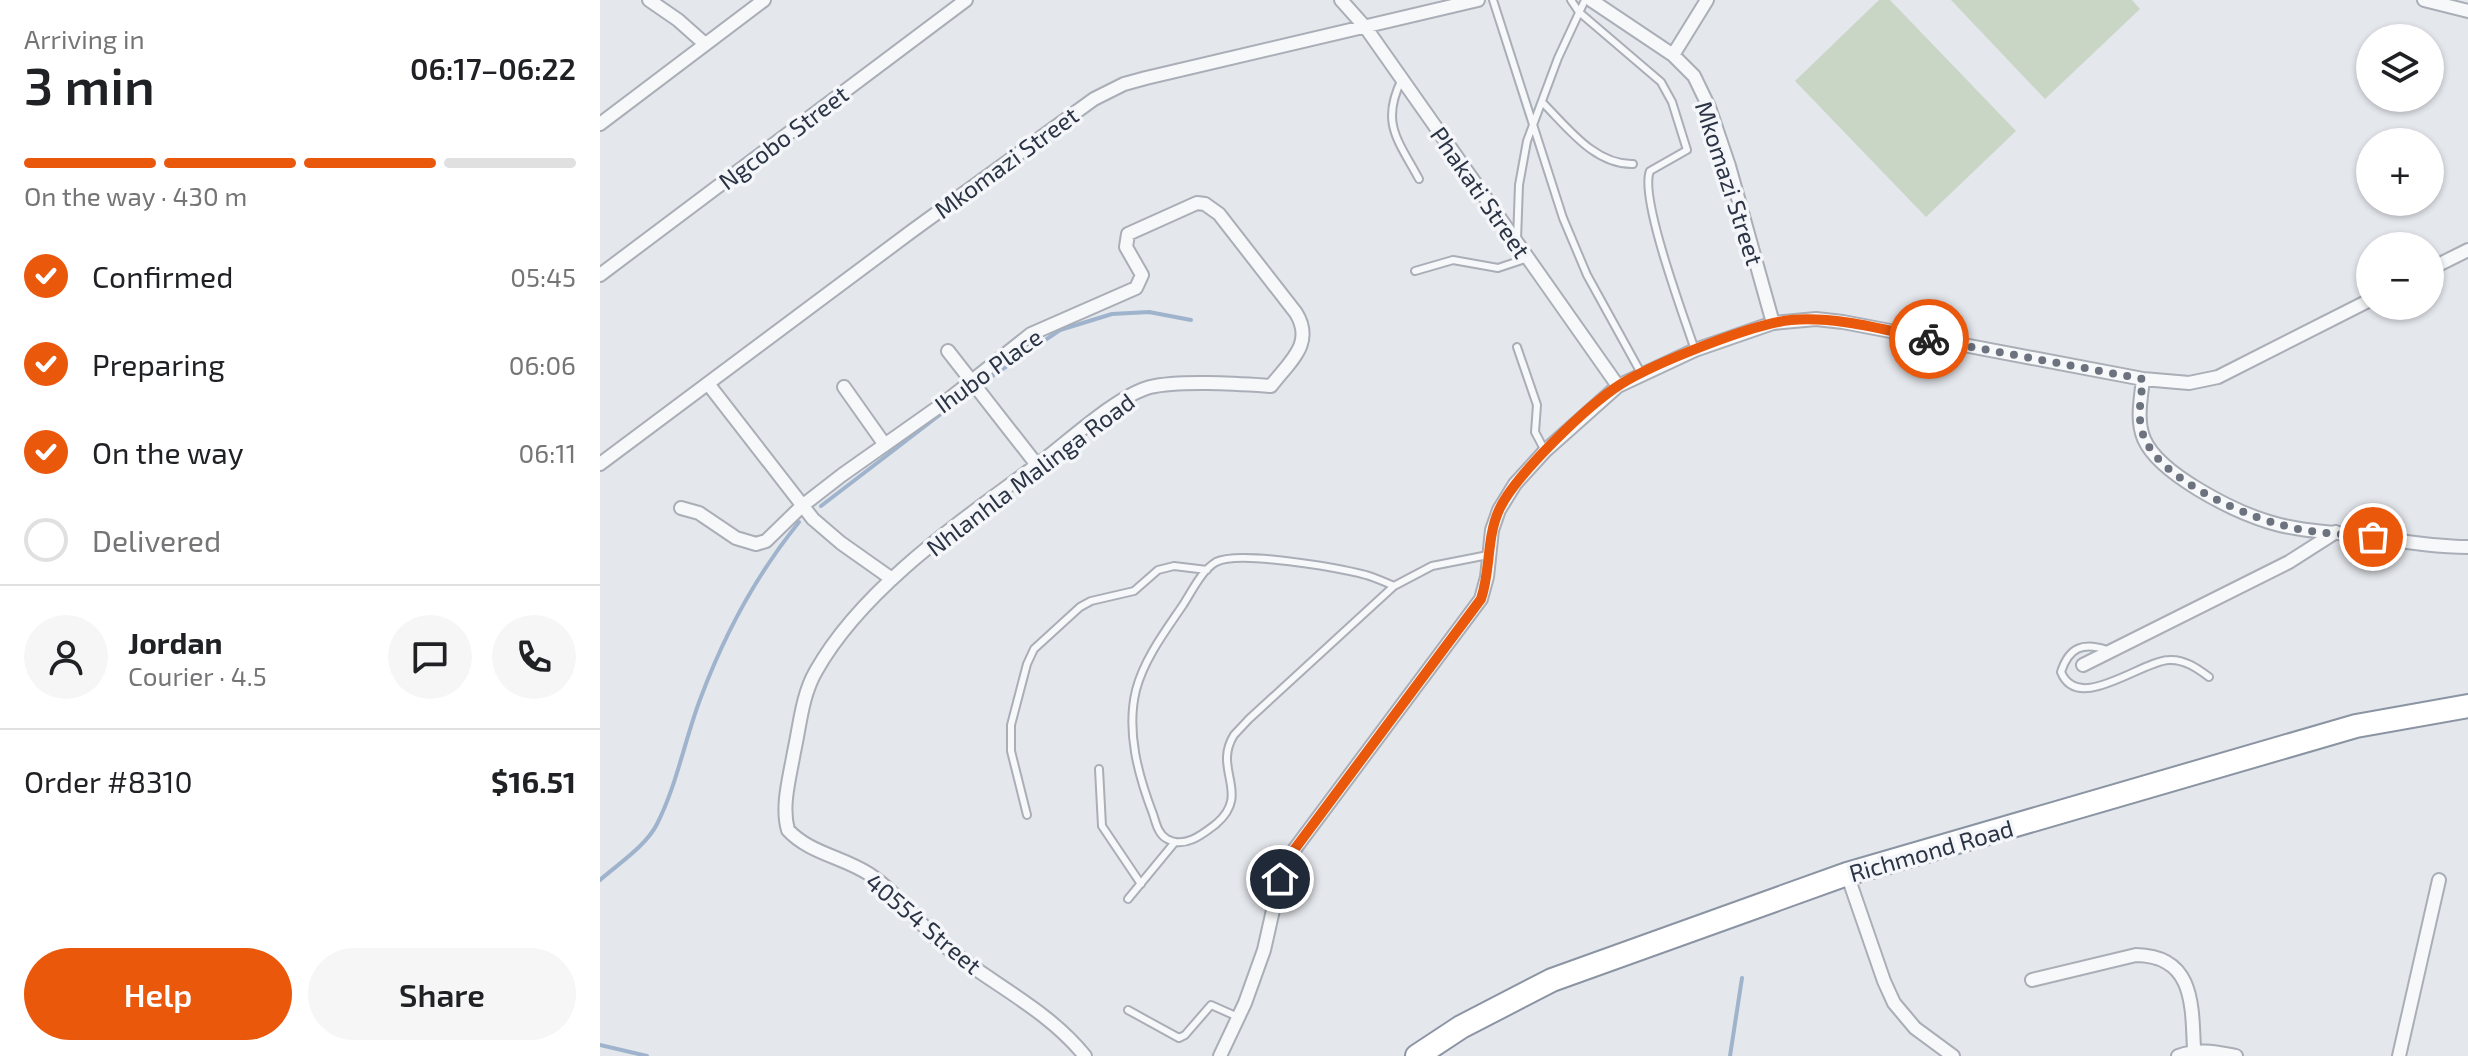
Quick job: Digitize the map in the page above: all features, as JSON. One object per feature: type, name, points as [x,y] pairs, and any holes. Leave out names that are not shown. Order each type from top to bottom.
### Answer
[{"type":"highway","name":"Richmond Road","points":[[1417,1056],[1461,1027],[1552,980],[1847,874],[2356,726],[2468,706]]},
{"type":"street","points":[[649,0],[705,44]]},
{"type":"street","points":[[600,124],[764,0]]},
{"type":"street","name":"Ngcobo Street","points":[[600,275],[966,0]]},
{"type":"street","name":"Phakati Street","points":[[1341,0],[1366,28],[1618,386]]},
{"type":"street","name":"Mkomazi Street","points":[[600,464],[1094,99],[1124,84],[1146,78],[1478,0]]},
{"type":"street","name":"Mkomazi Street","points":[[1591,0],[1673,55],[1694,76],[1709,107],[1729,166],[1773,323]]},
{"type":"street","points":[[1673,55],[1707,0]]},
{"type":"street","points":[[2424,0],[2468,11]]},
{"type":"street","name":"Ihubo Place","points":[[681,508],[699,513],[731,536],[756,544],[772,537],[802,506],[1031,334],[1136,288],[1142,275],[1126,247],[1128,234],[1197,203],[1205,204],[1219,214],[1304,327],[1305,337],[1299,349],[1271,386]]},
{"type":"street","points":[[2444,262],[2468,250]]},
{"type":"street","points":[[1220,1056],[1264,950],[1280,879],[1294,850],[1474,609],[1485,587],[1492,530],[1499,510],[1515,484],[1545,451],[1618,386],[1695,350],[1773,323],[1816,319],[2143,379],[2189,383],[2218,377],[2356,307]]},
{"type":"street","points":[[948,351],[1037,465]]},
{"type":"street","points":[[2143,379],[2140,425],[2144,439],[2162,465],[2191,485],[2266,521],[2298,529],[2468,547]]},
{"type":"street","name":"Nhlanhla Malinga Road","points":[[892,579],[1114,407],[1150,387],[1173,384],[1271,386]]},
{"type":"street","points":[[709,385],[802,506],[841,543],[892,579]]},
{"type":"street","points":[[844,387],[885,445]]},
{"type":"street","points":[[2083,665],[2289,562],[2336,532]]},
{"type":"street","name":"40554 Street","points":[[892,579],[846,624],[815,672],[805,696],[785,808],[788,830],[819,850],[867,872],[890,890],[942,944],[1031,1005],[1085,1056]]},
{"type":"street","points":[[1847,874],[1894,1003],[1915,1028],[1953,1056]]},
{"type":"street","points":[[2399,1056],[2439,880]]},
{"type":"street","points":[[2032,980],[2136,955],[2167,961],[2183,978],[2188,991],[2194,1050]]},
{"type":"street","points":[[2178,1056],[2194,1050],[2236,1056]]},
{"type":"lane","points":[[1493,0],[1578,257],[1641,373]]},
{"type":"lane","points":[[1571,0],[1579,12],[1654,74],[1672,102],[1687,150],[1650,171],[1647,180],[1653,216],[1695,350]]},
{"type":"lane","points":[[1517,242],[1521,167],[1558,58],[1585,0]]},
{"type":"lane","points":[[1402,79],[1393,98],[1392,122],[1419,179]]},
{"type":"lane","points":[[1543,103],[1601,157],[1615,163],[1633,164]]},
{"type":"lane","points":[[1415,271],[1453,260],[1498,268],[1528,258]]},
{"type":"lane","points":[[1517,347],[1537,405],[1535,432],[1545,451]]},
{"type":"lane","points":[[1128,899],[1175,842],[1198,837],[1223,818],[1233,796],[1225,753],[1234,735],[1249,719],[1394,586],[1432,566],[1488,555]]},
{"type":"lane","points":[[1175,842],[1160,833],[1141,784],[1133,740],[1136,691],[1155,650],[1207,570],[1226,558],[1252,559],[1335,568],[1394,586]]},
{"type":"lane","points":[[1027,815],[1011,751],[1011,725],[1024,673],[1034,649],[1080,607],[1091,601],[1134,591],[1158,570],[1174,566],[1207,570]]},
{"type":"lane","points":[[2111,651],[2082,647],[2071,652],[2065,659],[2061,672],[2063,678],[2071,685],[2083,688],[2104,685],[2149,664],[2173,659],[2190,664],[2209,677]]},
{"type":"lane","points":[[1099,769],[1102,826],[1141,884]]},
{"type":"lane","points":[[1128,1010],[1179,1038],[1211,1005],[1238,1017]]},
{"type":"green space","points":[[1879,0],[1890,0],[2016,131],[1926,217],[1795,81]]},
{"type":"green space","points":[[1951,0],[2132,0],[2140,9],[2045,99]]},
{"type":"waterway","points":[[821,506],[976,387],[1060,330],[1112,314],[1149,312],[1191,320]]},
{"type":"waterway","points":[[600,880],[639,847],[657,824],[701,697],[721,650],[756,583],[799,522]]},
{"type":"waterway","points":[[1730,1056],[1742,978]]},
{"type":"waterway","points":[[600,1045],[647,1056]]},
{"type":"way so far","points":[[1929,339],[2143,379],[2140,425],[2144,439],[2162,465],[2191,485],[2266,521],[2298,529],[2373,537]]},
{"type":"route","points":[[1280,879],[1294,850],[1481,599],[1487,577],[1492,530],[1499,510],[1515,484],[1545,451],[1602,399],[1635,376],[1695,350],[1773,323],[1816,319],[1929,339]]}]
